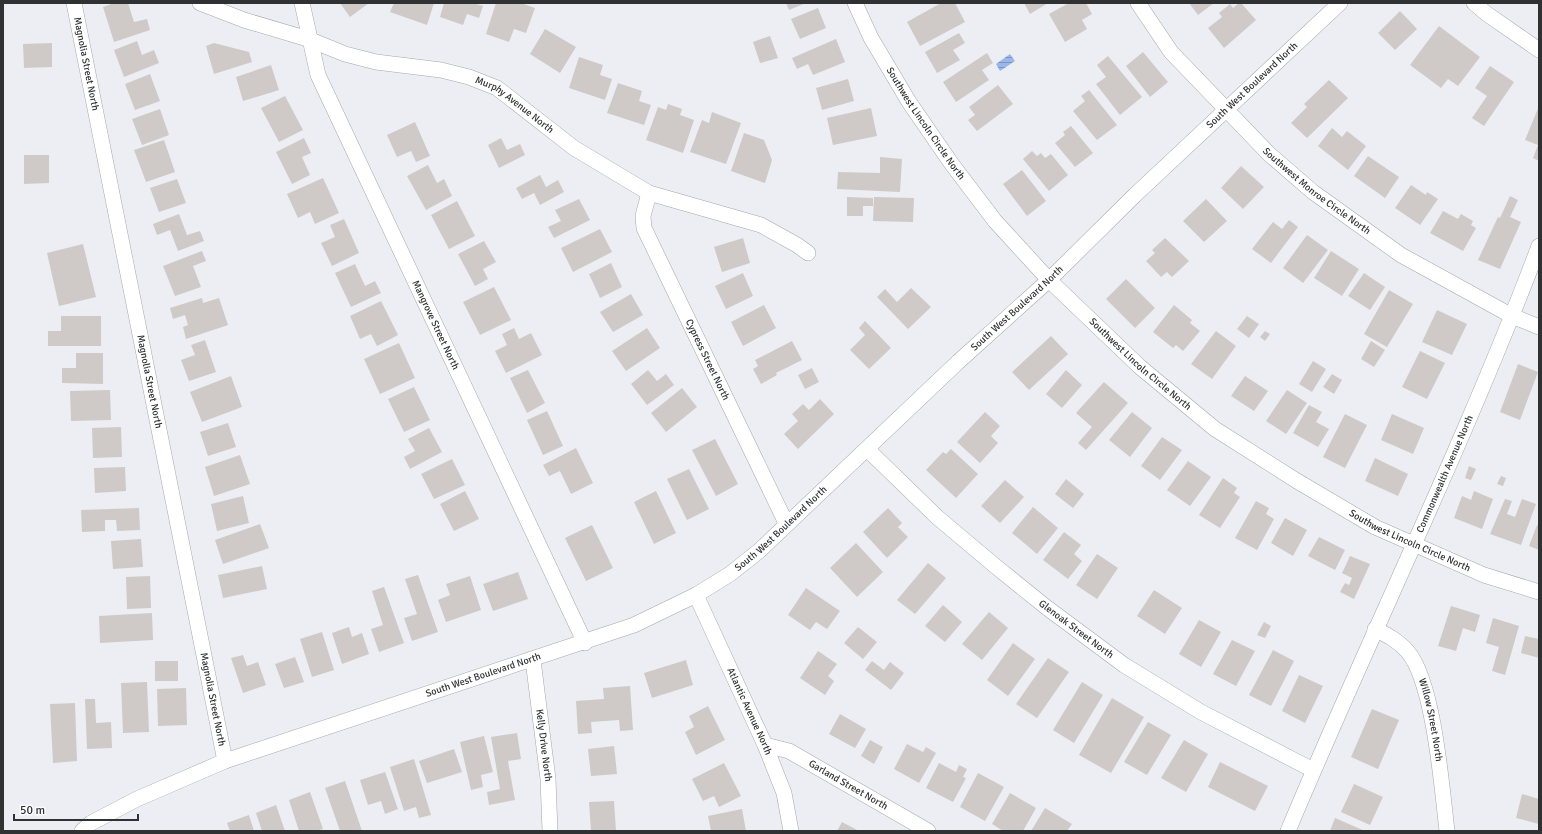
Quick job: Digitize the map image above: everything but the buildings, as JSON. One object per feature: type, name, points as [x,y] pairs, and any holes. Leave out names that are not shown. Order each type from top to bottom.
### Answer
[{"type":"street","name":"Magnolia Street North","points":[[74,3],[225,761]]},
{"type":"street","name":"Murphy Avenue North","points":[[200,3],[244,20],[308,39],[345,54],[368,60],[441,70],[469,77],[497,88],[574,148],[649,193],[761,225],[797,245],[808,253]]},
{"type":"street","name":"Mangrove Street North","points":[[302,3],[308,39],[318,75],[358,164],[585,642]]},
{"type":"street","name":"Southwest Lincoln Circle North","points":[[855,3],[871,38],[909,102],[951,163],[995,221],[1049,280],[1140,367],[1215,429],[1297,481],[1375,527],[1484,575],[1539,592]]},
{"type":"street","name":"Southwest Monroe Circle North","points":[[1138,3],[1171,52],[1269,154],[1313,192],[1401,255],[1512,316],[1539,327]]},
{"type":"street","name":"South West Boulevard North","points":[[82,831],[91,823],[137,799],[225,761],[533,660],[634,625],[696,596],[730,574],[759,551],[786,523],[868,450],[958,362],[1049,280],[1135,195],[1340,3]]},
{"type":"street","points":[[1474,3],[1487,14],[1539,50]]},
{"type":"street","name":"Cypress Street North","points":[[649,193],[642,216],[644,228],[786,523]]},
{"type":"street","name":"Commonwealth Avenue North","points":[[1288,831],[1313,770],[1465,428],[1512,316],[1539,246]]},
{"type":"street","name":"Glenoak Street North","points":[[868,450],[937,517],[994,565],[1046,607],[1124,665],[1201,712],[1313,770]]},
{"type":"street","name":"Atlantic Avenue North","points":[[696,596],[765,745],[784,793],[791,831]]},
{"type":"street","name":"Willow Street North","points":[[1375,629],[1394,639],[1408,652],[1417,666],[1433,726],[1447,831]]},
{"type":"street","name":"Kelly Drive North","points":[[533,660],[548,779],[550,831]]},
{"type":"street","name":"Garland Street North","points":[[765,745],[789,752],[928,831]]},
{"type":"water","points":[[1010,54],[1015,61],[1000,71],[996,64]]}]
